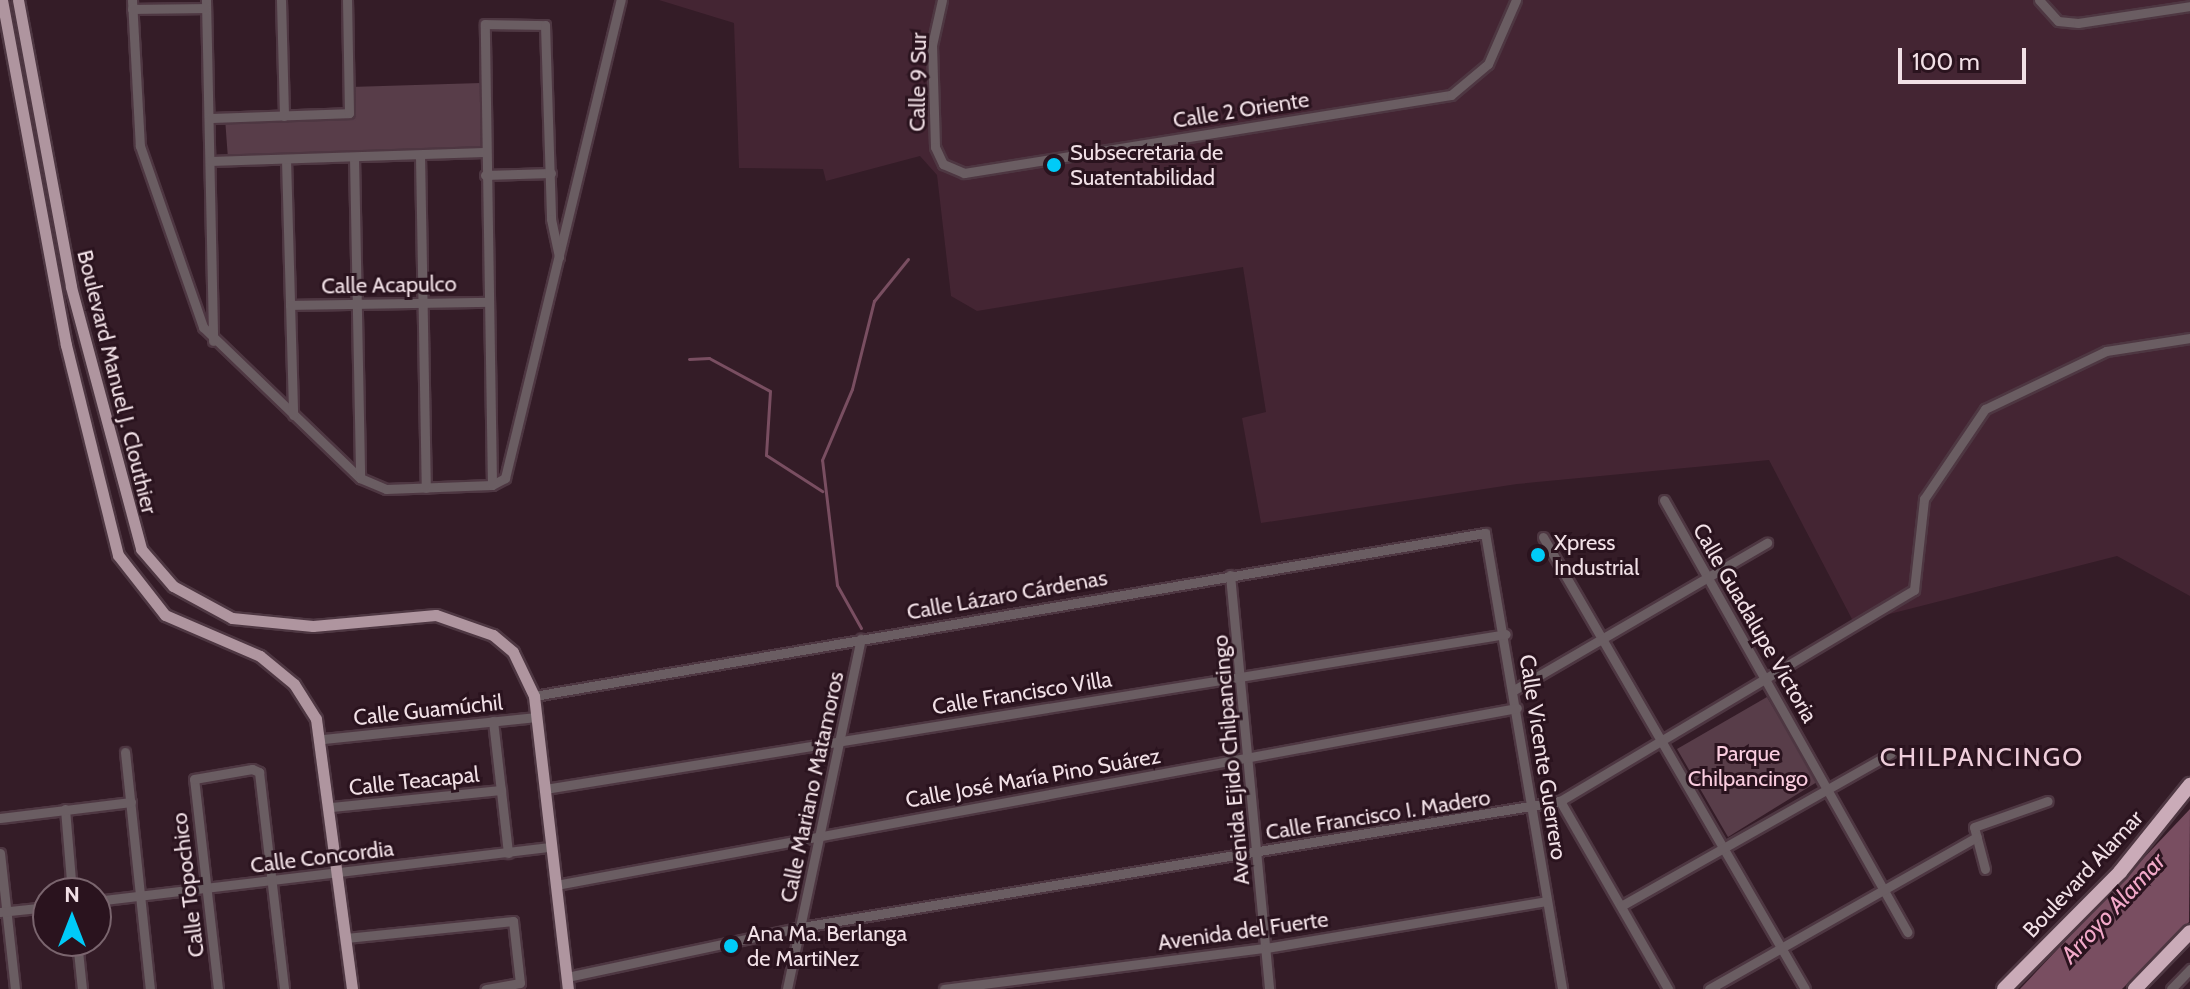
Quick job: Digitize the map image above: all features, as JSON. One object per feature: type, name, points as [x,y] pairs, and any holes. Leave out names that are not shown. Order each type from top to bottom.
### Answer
[{"type":"highway","name":"Boulevard Alamar","points":[[2004,989],[2120,872],[2190,785]]},
{"type":"highway","points":[[2135,989],[2190,932]]},
{"type":"main road","name":"Boulevard Manuel J. Clouthier","points":[[2,0],[66,345],[118,555],[165,615],[281,671],[304,697],[323,739],[352,989]]},
{"type":"main road","name":"Boulevard Manuel J. Clouthier","points":[[18,0],[82,337],[141,549],[173,586],[252,623],[313,626],[416,613],[462,621],[508,646],[534,696],[568,983]]},
{"type":"street","points":[[281,0],[284,116]]},
{"type":"street","points":[[209,118],[349,113],[347,0]]},
{"type":"street","points":[[496,484],[559,257],[621,0]]},
{"type":"street","name":"Calle 9 Sur","points":[[942,0],[932,45],[935,147],[943,164]]},
{"type":"street","name":"Calle 2 Oriente","points":[[943,164],[964,173],[1451,95],[1488,64],[1516,0]]},
{"type":"street","points":[[2039,0],[2058,21],[2190,6]]},
{"type":"street","points":[[213,341],[206,4],[132,5],[140,146],[213,341],[360,478],[378,488],[496,484]]},
{"type":"street","points":[[496,484],[488,302],[483,26],[544,24],[551,173],[559,257]]},
{"type":"street","points":[[210,161],[484,152]]},
{"type":"street","points":[[420,155],[426,488]]},
{"type":"street","points":[[354,157],[360,478]]},
{"type":"street","points":[[286,159],[293,415]]},
{"type":"street","points":[[485,175],[551,173]]},
{"type":"street","name":"Calle Acapulco","points":[[290,305],[488,302]]},
{"type":"street","name":"Calle Francisco I. Madero","points":[[568,983],[802,927],[1533,810],[1560,801],[1770,682],[1914,590],[1924,499],[1977,419],[2011,393],[2106,351],[2190,338]]},
{"type":"street","name":"Calle Guadalupe Victoria","points":[[1664,500],[1705,577],[1770,682],[1907,932]]},
{"type":"street","name":"Calle Lázaro Cárdenas","points":[[534,696],[1485,533]]},
{"type":"street","name":"Calle Vicente Guerrero","points":[[1485,533],[1506,634],[1562,989]]},
{"type":"street","points":[[1543,537],[1805,989]]},
{"type":"street","points":[[1514,690],[1767,543]]},
{"type":"street","name":"Avenida Ejido Chilpancingo","points":[[1230,575],[1251,757],[1269,989]]},
{"type":"street","name":"Calle Francisco Villa","points":[[545,789],[1506,634]]},
{"type":"street","name":"Calle Mariano Matamoros","points":[[787,989],[861,639]]},
{"type":"street","name":"Calle José María Pino Suárez","points":[[556,885],[1517,708]]},
{"type":"street","name":"Calle Guamúchil","points":[[323,739],[537,717]]},
{"type":"street","points":[[493,721],[508,853]]},
{"type":"street","points":[[125,752],[150,989]]},
{"type":"street","points":[[1621,906],[1891,753]]},
{"type":"street","name":"Calle Topochico","points":[[218,989],[195,776],[256,769],[272,881]]},
{"type":"street","name":"Calle Teacapal","points":[[331,807],[501,790]]},
{"type":"street","points":[[1560,801],[1668,989]]},
{"type":"street","points":[[1985,869],[1974,827],[2048,801]]},
{"type":"street","points":[[0,818],[131,802]]},
{"type":"street","points":[[65,809],[71,877]]},
{"type":"street","points":[[1709,989],[1977,837]]},
{"type":"street","name":"Calle Concordia","points":[[112,899],[552,847]]},
{"type":"street","points":[[0,853],[3,912],[15,989]]},
{"type":"street","points":[[272,881],[284,989]]},
{"type":"street","name":"Avenida del Fuerte","points":[[944,989],[1266,948],[1546,901]]},
{"type":"street","points":[[3,912],[32,909]]},
{"type":"street","points":[[346,938],[513,921],[520,983],[486,989]]},
{"type":"street","points":[[79,957],[82,989]]},
{"type":"street","points":[[2171,989],[2190,969]]},
{"type":"shaded area","points":[[659,0],[2190,0],[2190,596],[2117,556],[1854,623],[1769,460],[1517,484],[1261,523],[1242,418],[1266,412],[1243,267],[977,311],[951,296],[937,175],[920,156],[826,181],[823,169],[739,168],[734,23]]},
{"type":"green space","points":[[481,83],[483,152],[228,159],[225,118],[350,115],[350,87]]},
{"type":"green space","name":"Parque Chilpancingo","points":[[1767,697],[1817,782],[1728,837],[1677,749]]},
{"type":"water","name":"Arroyo Alamar","points":[[2190,809],[2189,922],[2122,989],[2020,989]]},
{"type":"waterway","points":[[861,628],[837,585],[822,460],[852,389],[874,301],[908,259]]},
{"type":"waterway","points":[[689,359],[709,358],[770,391],[766,455],[822,491]]},
{"type":"place","name":"Subsecretaria de Suatentabilidad","points":[[1054,165]]},
{"type":"place","name":"Xpress Industrial","points":[[1538,555]]},
{"type":"place","name":"Ana Ma. Berlanga de MartiNez","points":[[731,946]]},
{"type":"district","name":"CHILPANCINGO","points":[[1982,758]]}]
